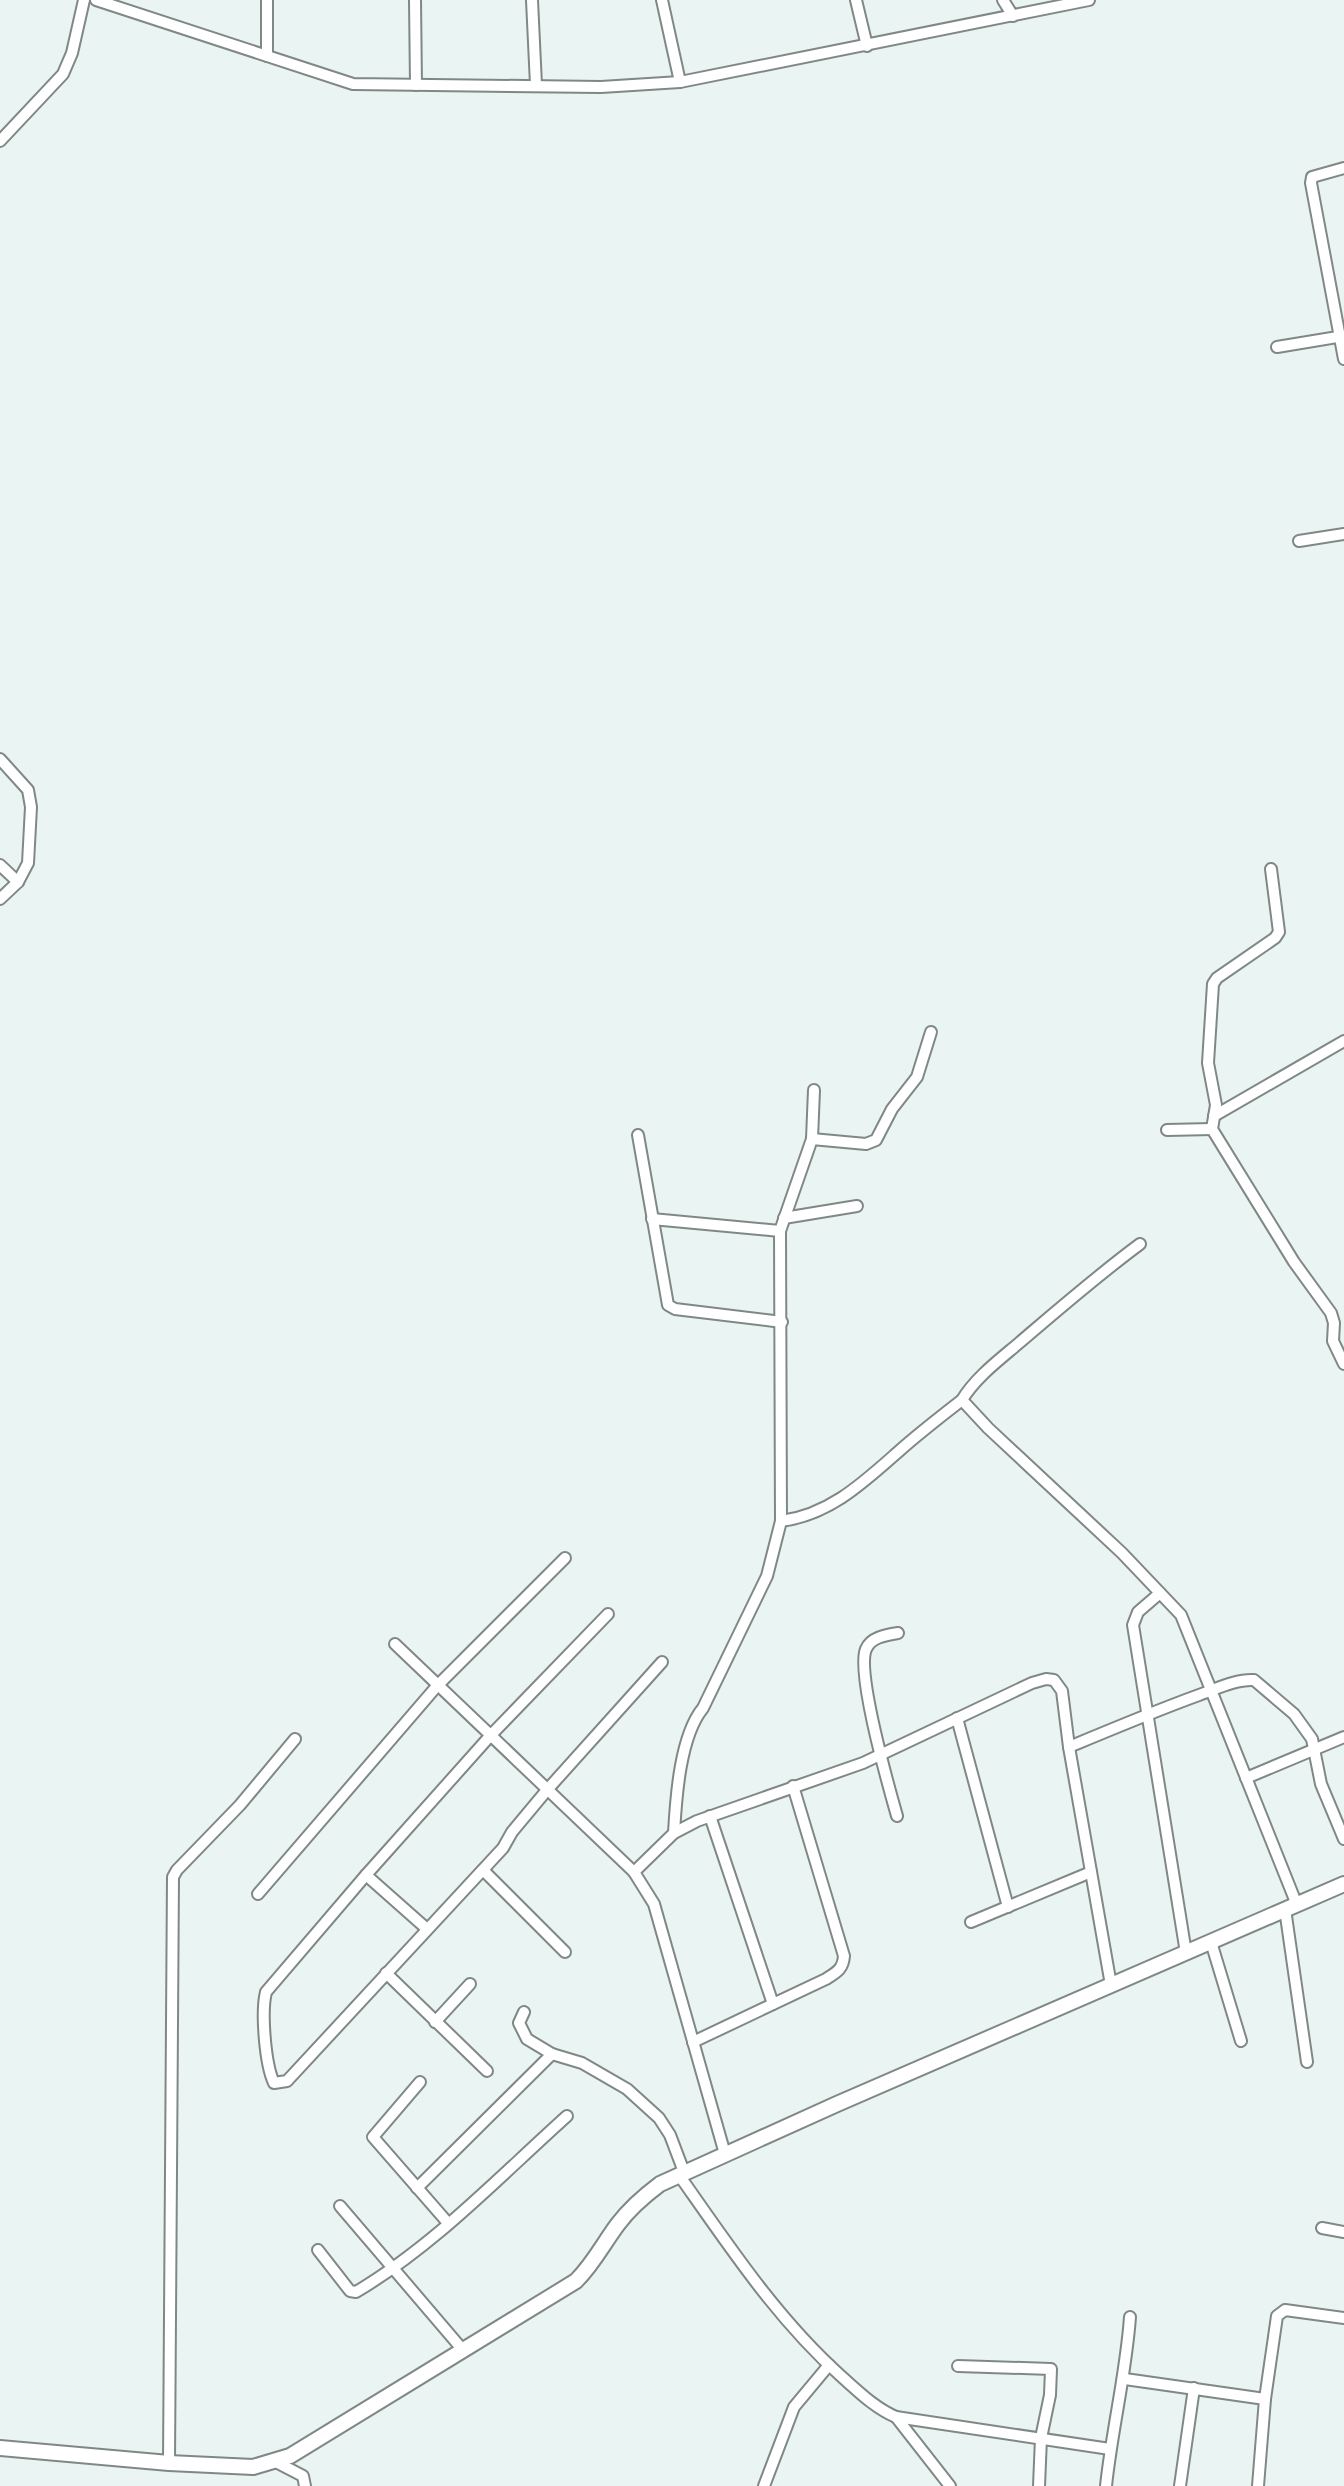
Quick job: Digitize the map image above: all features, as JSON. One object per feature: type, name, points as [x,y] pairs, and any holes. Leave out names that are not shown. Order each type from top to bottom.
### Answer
[{"type":"street","points":[[0,141],[4,132],[63,74],[72,53],[84,0]]},
{"type":"street","points":[[96,0],[353,84],[615,87],[680,82],[1089,0]]},
{"type":"street","points":[[267,0],[267,56]]},
{"type":"street","points":[[415,0],[416,85]]},
{"type":"street","points":[[532,0],[536,85]]},
{"type":"street","points":[[662,0],[680,82]]},
{"type":"street","points":[[856,0],[867,46]]},
{"type":"street","points":[[1003,0],[1013,16]]},
{"type":"street","points":[[1344,168],[1317,174],[1312,177],[1311,183],[1344,359]]},
{"type":"street","points":[[1277,347],[1342,336]]},
{"type":"street","points":[[1299,541],[1344,534]]},
{"type":"street","points":[[0,759],[28,790],[31,807],[28,863],[18,882],[0,899]]},
{"type":"street","points":[[0,865],[18,882]]},
{"type":"street","points":[[1271,869],[1279,932],[1275,938],[1217,978],[1211,991],[1208,1063],[1215,1090],[1212,1129],[1294,1262],[1331,1313],[1333,1341],[1344,1364]]},
{"type":"street","points":[[812,1139],[866,1144],[876,1140],[892,1109],[917,1077],[931,1032]]},
{"type":"street","points":[[1214,1116],[1344,1041]]},
{"type":"street","points":[[674,1833],[676,1797],[693,1720],[703,1708],[767,1576],[781,1521],[780,1231],[812,1139],[814,1090]]},
{"type":"street","points":[[1167,1130],[1212,1129]]},
{"type":"street","points":[[638,1135],[668,1305],[675,1309],[782,1322]]},
{"type":"street","points":[[784,1218],[857,1206]]},
{"type":"street","points":[[652,1219],[780,1231]]},
{"type":"street","points":[[781,1521],[798,1519],[842,1499],[962,1400],[968,1388],[1106,1269],[1140,1244]]},
{"type":"street","points":[[962,1400],[1181,1615],[1246,1778],[1291,1907],[1307,2062]]},
{"type":"street","points":[[258,1894],[437,1686],[565,1558]]},
{"type":"street","points":[[1160,1593],[1138,1612],[1133,1625],[1186,1953]]},
{"type":"street","points":[[608,1614],[490,1736],[266,1992],[267,2047],[274,2083],[287,2081],[483,1870],[547,1790],[662,1662]]},
{"type":"street","points":[[897,1816],[865,1680],[865,1653],[867,1647],[880,1636],[898,1633]]},
{"type":"street","points":[[395,1644],[634,1872],[654,1904],[725,2154]]},
{"type":"street","points":[[634,1872],[674,1833],[710,1816],[863,1763],[1032,1683],[1054,1680],[1062,1691],[1111,1985]]},
{"type":"street","points":[[1069,1747],[1149,1713],[1254,1680],[1294,1714],[1312,1739],[1321,1784],[1344,1839]]},
{"type":"street","points":[[957,1718],[1008,1907]]},
{"type":"street","points":[[1246,1778],[1344,1737]]},
{"type":"street","points":[[169,2463],[173,1877],[240,1805],[295,1739]]},
{"type":"street","points":[[693,2042],[826,1979],[843,1965],[844,1956],[829,1898],[793,1786]]},
{"type":"street","points":[[710,1816],[773,2004]]},
{"type":"street","points":[[483,1870],[565,1952]]},
{"type":"street","points":[[971,1922],[1091,1872]]},
{"type":"street","points":[[366,1875],[427,1929]]},
{"type":"street","points":[[0,2448],[169,2463],[253,2467],[276,2462],[576,2281],[593,2265],[618,2224],[635,2204],[660,2184],[1344,1884]]},
{"type":"street","points":[[1211,1942],[1241,2041]]},
{"type":"street","points":[[386,1973],[487,2071]]},
{"type":"street","points":[[435,2022],[470,1984]]},
{"type":"street","points":[[524,2012],[519,2023],[527,2039],[552,2054],[582,2063],[627,2089],[659,2118],[670,2135],[682,2174],[748,2273],[811,2350],[881,2410],[896,2417],[1110,2449]]},
{"type":"street","points":[[417,2188],[552,2054]]},
{"type":"street","points":[[420,2082],[373,2137],[448,2223]]},
{"type":"street","points":[[318,2250],[353,2293],[394,2269],[509,2172],[567,2116]]},
{"type":"street","points":[[340,2206],[462,2349]]},
{"type":"street","points":[[1322,2228],[1344,2232]]},
{"type":"street","points":[[1258,2486],[1269,2361],[1280,2312],[1285,2310],[1344,2318]]},
{"type":"street","points":[[1106,2486],[1110,2449],[1125,2379],[1130,2317]]},
{"type":"street","points":[[764,2486],[794,2407],[829,2365]]},
{"type":"street","points":[[958,2366],[1051,2369],[1050,2395],[1041,2438],[1039,2486]]},
{"type":"street","points":[[1125,2379],[1265,2399]]},
{"type":"street","points":[[1180,2486],[1194,2388]]},
{"type":"street","points":[[896,2417],[950,2486]]},
{"type":"street","points":[[276,2462],[303,2476],[305,2486]]}]
